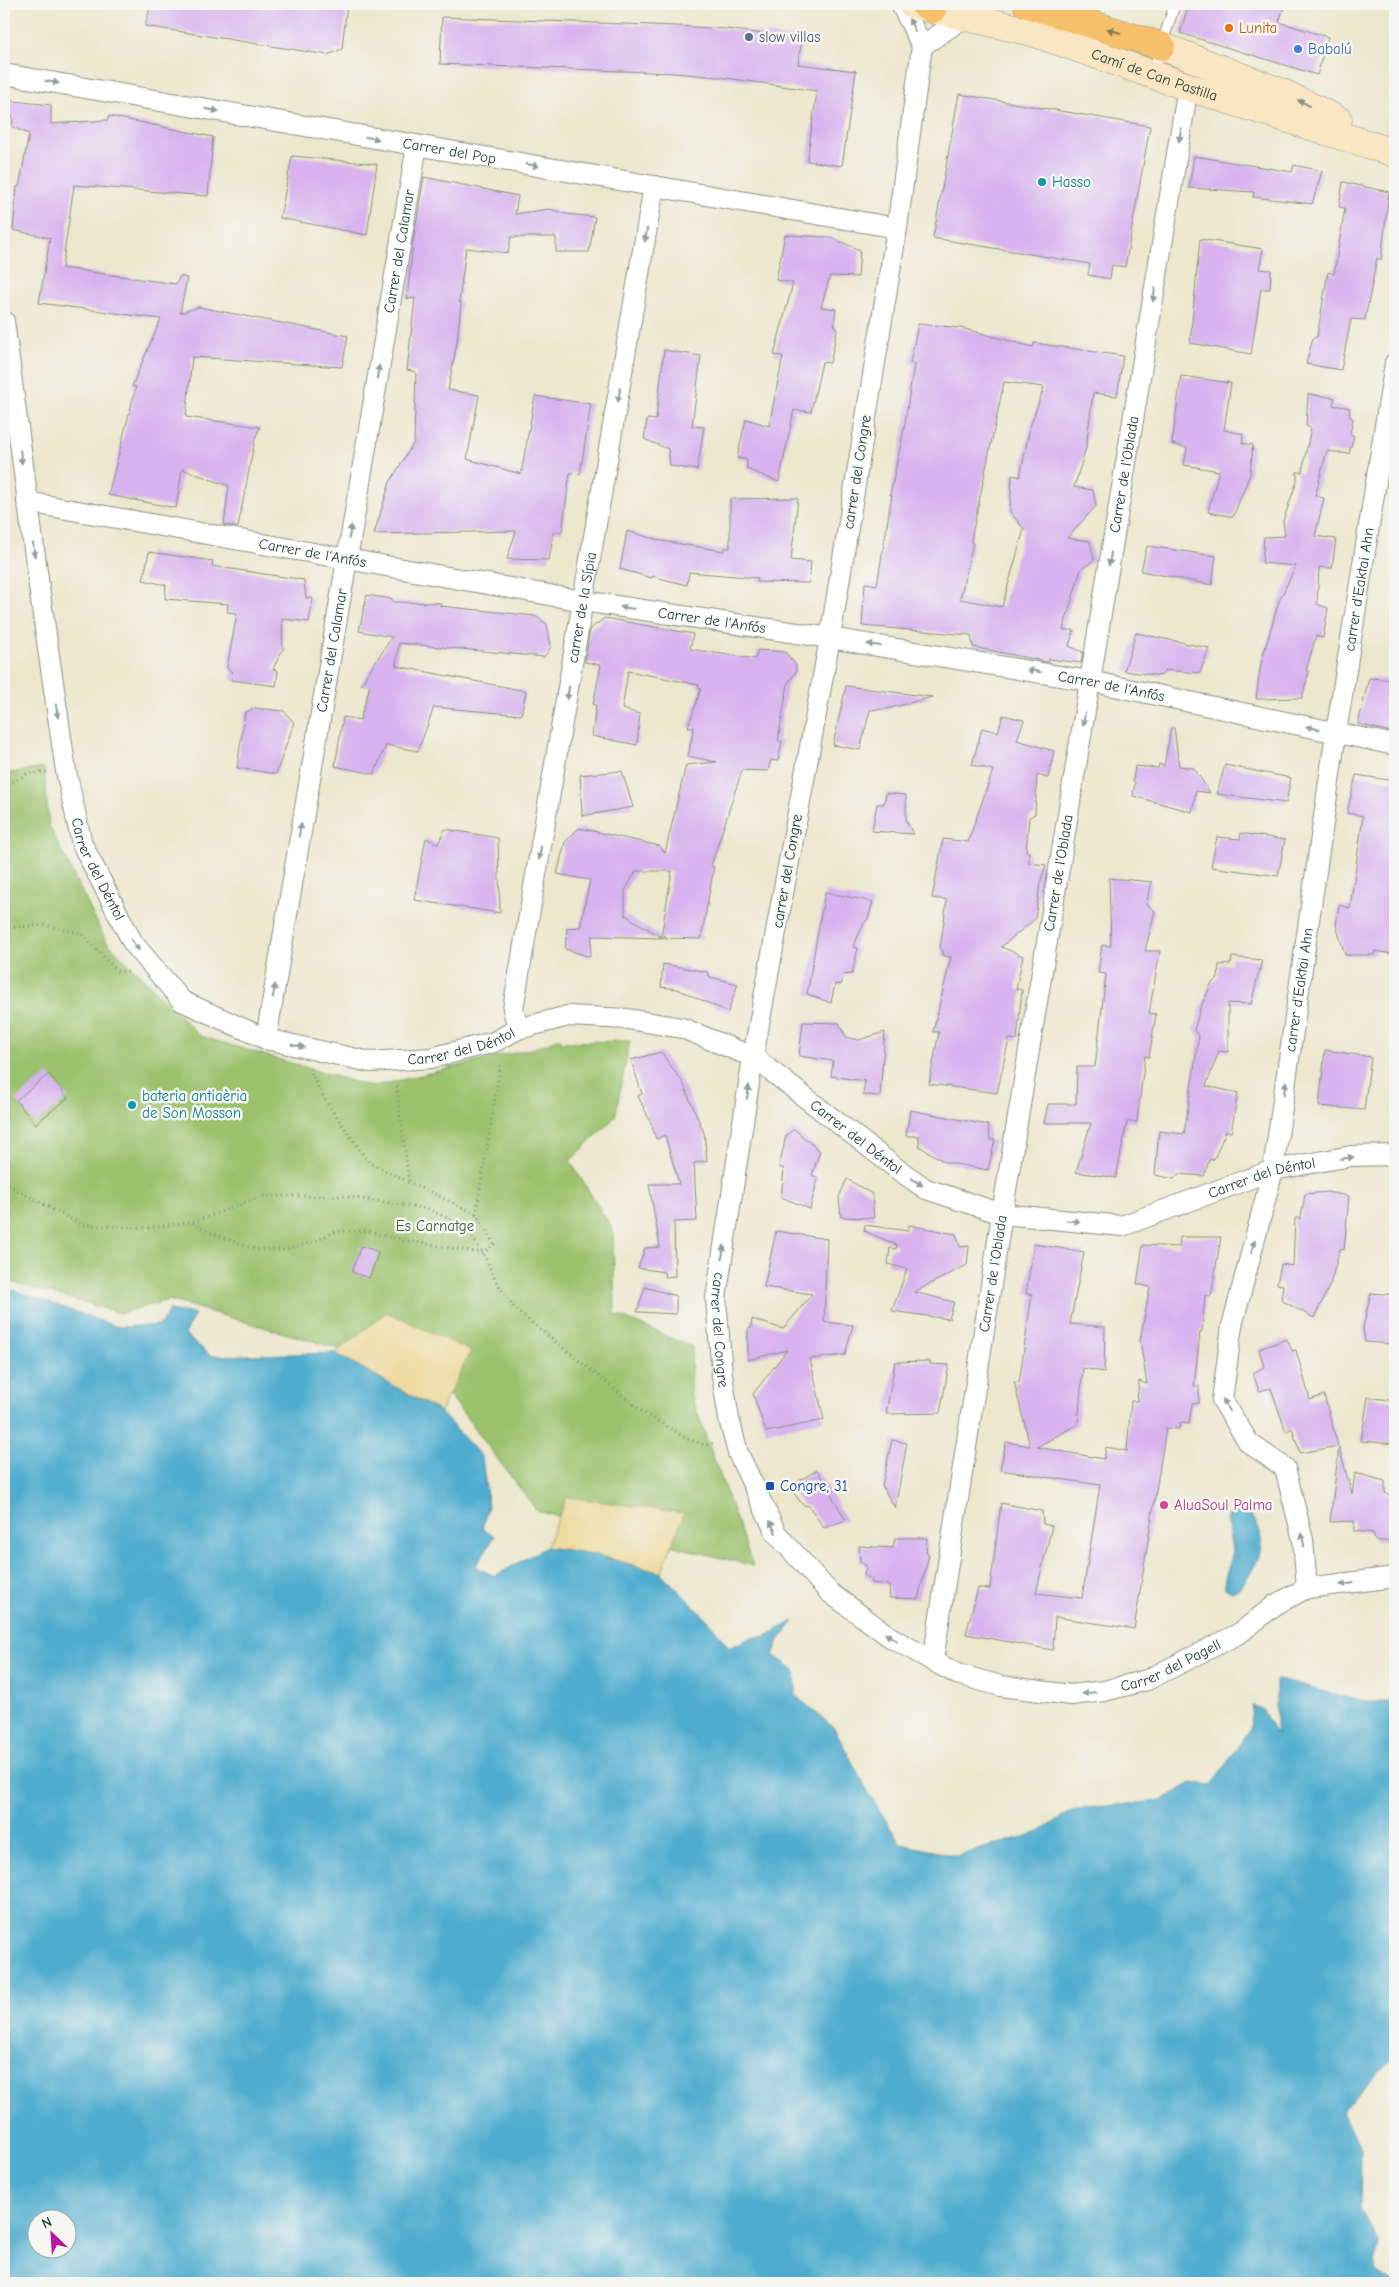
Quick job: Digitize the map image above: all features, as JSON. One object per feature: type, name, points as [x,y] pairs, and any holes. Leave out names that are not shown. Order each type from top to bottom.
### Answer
[{"type":"highway","points":[[1027,4],[1161,46]]},
{"type":"street","points":[[901,4],[922,46],[965,17]]},
{"type":"street","name":"Camí de Can Pastilla","points":[[923,5],[965,17],[1032,32],[1188,87],[1395,153]]},
{"type":"street","name":"carrer del Congre","points":[[922,46],[897,228],[830,638],[753,1058],[716,1298],[722,1375],[729,1418],[738,1452],[776,1533],[829,1592],[890,1637],[933,1661]]},
{"type":"street","points":[[1161,46],[1283,93],[1395,148]]},
{"type":"street","name":"Carrer del Pop","points":[[4,74],[897,228]]},
{"type":"street","name":"Carrer de l'Oblada","points":[[933,1661],[1002,1214],[1188,87]]},
{"type":"street","name":"Carrer del Calamar","points":[[266,1039],[416,145]]},
{"type":"street","name":"carrer de la Sípia","points":[[518,1029],[513,1010],[654,186]]},
{"type":"street","name":"Carrer del Déntol","points":[[4,322],[27,502],[66,771],[82,844],[133,943],[182,1001],[266,1039],[370,1062],[430,1058],[494,1042],[518,1029],[568,1016],[628,1019],[682,1028],[753,1058],[896,1168],[926,1188],[1002,1214],[1122,1226],[1273,1170],[1352,1156],[1395,1155]]},
{"type":"street","name":"carrer d'Eaktai Ahn","points":[[1307,1588],[1303,1540],[1285,1468],[1249,1443],[1222,1400],[1232,1326],[1273,1170],[1336,733],[1395,363]]},
{"type":"street","name":"Carrer de l'Anfós","points":[[27,502],[583,602],[830,638],[1090,681],[1395,745]]},
{"type":"street","name":"Carrer del Pagell","points":[[933,1661],[957,1674],[1001,1686],[1071,1695],[1104,1691],[1147,1680],[1193,1659],[1240,1633],[1275,1605],[1307,1588],[1395,1578]]},
{"type":"lane","points":[[1152,74],[1175,4]]},
{"type":"path","points":[[4,787],[27,774],[66,771]]},
{"type":"path","points":[[4,928],[44,925],[81,933],[117,971],[159,974]]},
{"type":"path","points":[[476,1214],[501,1063],[494,1042]]},
{"type":"path","points":[[193,1222],[206,1231],[254,1249],[282,1250],[314,1242],[337,1231],[366,1231],[403,1240],[483,1253],[494,1244],[476,1214],[368,1163],[325,1100],[297,1046]]},
{"type":"path","points":[[393,1060],[409,1182]]},
{"type":"path","points":[[4,1183],[82,1225],[148,1228],[193,1222],[263,1196],[342,1196],[428,1209],[463,1225],[483,1253],[497,1283],[516,1310],[644,1413],[688,1439],[704,1446],[717,1442],[719,1448]]},
{"type":"green space","name":"Es Carnatge","points":[[44,768],[49,826],[106,941],[200,1036],[371,1087],[535,1048],[560,1038],[561,1042],[630,1041],[615,1117],[570,1161],[613,1230],[615,1314],[692,1347],[690,1393],[753,1566],[537,1511],[448,1393],[344,1350],[169,1300],[121,1313],[4,1280],[4,774]]},
{"type":"sand","points":[[387,1312],[471,1351],[440,1412],[335,1353]]},
{"type":"sand","points":[[567,1497],[684,1513],[661,1573],[593,1554],[546,1547]]},
{"type":"water","points":[[13,1290],[118,1327],[160,1325],[169,1310],[195,1314],[184,1334],[211,1356],[335,1353],[440,1412],[482,1457],[488,1506],[482,1529],[495,1536],[475,1567],[495,1576],[546,1547],[593,1554],[661,1573],[707,1619],[729,1648],[752,1637],[764,1637],[794,1621],[779,1640],[773,1655],[795,1670],[796,1696],[834,1728],[872,1799],[901,1844],[957,1856],[1040,1832],[1075,1809],[1161,1801],[1191,1783],[1212,1785],[1250,1729],[1252,1706],[1262,1709],[1276,1735],[1276,1679],[1364,1702],[1395,1702],[1395,2055],[1342,2111],[1361,2149],[1360,2209],[1379,2243],[1375,2263],[1376,2272],[1391,2281],[1395,2279],[1395,2283],[4,2283],[4,1294]]},
{"type":"water","points":[[1240,1511],[1247,1512],[1260,1532],[1260,1551],[1257,1561],[1245,1580],[1238,1589],[1231,1591],[1225,1588],[1224,1583],[1232,1553],[1228,1517]]},
{"type":"building","points":[[151,4],[347,4],[342,49],[328,55],[145,26]]},
{"type":"building","name":"Lunita","points":[[1189,4],[1285,4],[1279,22],[1328,37],[1317,75],[1180,33]]},
{"type":"building","points":[[442,17],[726,29],[802,39],[798,64],[856,71],[842,166],[807,161],[817,91],[719,77],[674,73],[440,64]]},
{"type":"building","name":"Hasso","points":[[959,94],[1150,126],[1125,267],[1112,265],[1110,279],[1088,275],[1090,264],[933,238]]},
{"type":"building","points":[[4,100],[51,105],[51,124],[108,120],[109,116],[213,137],[208,196],[74,185],[62,268],[176,284],[180,276],[187,278],[180,313],[199,307],[348,336],[342,367],[192,357],[186,417],[260,427],[255,439],[238,527],[224,525],[229,486],[182,469],[176,508],[108,495],[136,387],[132,386],[161,319],[39,303],[50,238],[13,230],[17,186],[19,187],[29,134],[12,127],[13,117],[4,114]]},
{"type":"building","points":[[292,156],[377,164],[367,235],[280,218]]},
{"type":"building","points":[[1194,156],[1292,172],[1294,165],[1322,171],[1312,204],[1253,197],[1254,192],[1189,188]]},
{"type":"building","points":[[424,177],[518,196],[515,214],[550,209],[566,214],[595,217],[589,252],[556,252],[556,237],[511,237],[508,253],[466,248],[459,302],[461,302],[457,342],[448,390],[479,395],[467,459],[521,474],[535,396],[591,404],[580,474],[570,473],[562,532],[554,531],[549,560],[507,559],[516,531],[374,534],[390,482],[414,442],[416,372],[407,370],[415,298],[407,299],[413,242]]},
{"type":"building","points":[[1343,182],[1389,192],[1381,260],[1377,258],[1365,320],[1351,319],[1341,370],[1306,364],[1313,338],[1317,337],[1328,272],[1334,274],[1345,208],[1339,207]]},
{"type":"building","points":[[785,235],[830,237],[860,250],[858,277],[830,276],[821,307],[836,309],[834,323],[837,330],[830,363],[822,362],[811,412],[794,410],[779,482],[747,469],[747,460],[737,458],[746,419],[769,426],[783,356],[774,355],[793,283],[776,280]]},
{"type":"building","points":[[1200,239],[1263,249],[1259,269],[1271,270],[1270,289],[1261,289],[1251,354],[1190,343]]},
{"type":"building","points":[[918,324],[961,328],[1033,347],[1034,343],[1123,356],[1117,396],[1093,393],[1086,448],[1074,487],[1093,490],[1096,506],[1067,538],[1090,541],[1094,560],[1081,569],[1063,630],[1074,630],[1069,646],[1083,652],[1081,663],[1049,659],[1048,662],[973,647],[971,635],[862,626],[865,583],[877,585],[892,495],[890,495],[904,429],[914,364],[910,363]],"holes":[[[1004,382],[1044,387],[1030,427],[1020,477],[1012,475],[1010,512],[1024,529],[1002,607],[960,599],[973,543],[971,542],[972,535]]]},
{"type":"building","points":[[664,350],[701,356],[692,426],[704,427],[697,470],[670,466],[668,449],[644,439],[647,419],[656,420]]},
{"type":"building","points":[[1181,376],[1231,383],[1224,430],[1243,434],[1242,443],[1253,445],[1250,474],[1233,517],[1208,512],[1219,471],[1184,465],[1187,448],[1172,444]]},
{"type":"building","points":[[1308,394],[1335,398],[1333,405],[1350,408],[1349,416],[1353,419],[1350,434],[1354,436],[1349,454],[1327,451],[1315,496],[1324,498],[1315,536],[1336,539],[1332,568],[1319,567],[1317,604],[1328,608],[1323,638],[1316,636],[1306,671],[1309,671],[1302,698],[1256,699],[1261,663],[1279,601],[1296,566],[1262,563],[1264,537],[1285,536],[1283,521],[1297,481],[1297,472],[1302,472],[1311,428],[1306,426]]},
{"type":"building","points":[[798,498],[791,560],[811,562],[809,583],[757,582],[758,578],[689,572],[687,585],[620,569],[627,531],[662,541],[724,551],[724,548],[730,548],[730,499]]},
{"type":"building","points":[[1147,546],[1216,556],[1212,585],[1141,571]]},
{"type":"building","points":[[149,552],[213,561],[212,566],[304,580],[306,598],[313,598],[309,622],[282,619],[283,649],[273,669],[278,671],[276,686],[231,680],[232,672],[227,668],[237,613],[227,612],[228,604],[165,599],[166,585],[143,580]]},
{"type":"building","points":[[367,595],[392,599],[393,602],[441,603],[440,606],[535,616],[547,624],[551,647],[544,657],[399,643],[396,666],[526,691],[521,715],[434,707],[418,751],[386,745],[374,774],[335,766],[343,717],[360,720],[370,686],[361,684],[392,637],[359,631]]},
{"type":"building","points":[[605,618],[693,634],[690,649],[755,659],[758,650],[785,652],[796,665],[796,672],[788,683],[778,741],[782,741],[778,761],[771,760],[768,771],[742,770],[711,866],[714,867],[701,939],[665,938],[665,935],[663,938],[592,936],[590,957],[565,949],[567,928],[580,927],[590,880],[557,874],[565,842],[579,828],[660,846],[665,853],[686,765],[717,762],[688,756],[694,727],[688,727],[701,689],[698,688],[699,685],[628,671],[622,709],[640,714],[637,745],[592,736],[596,705],[593,705],[601,665],[585,662],[590,629]],"holes":[[[636,871],[672,871],[661,937],[625,915],[625,891]]]},
{"type":"building","points":[[1136,633],[1209,648],[1200,673],[1165,670],[1161,676],[1124,671]]},
{"type":"building","points":[[1369,678],[1395,680],[1395,733],[1358,724]]},
{"type":"building","points":[[846,686],[932,697],[887,709],[870,710],[860,750],[833,745]]},
{"type":"building","points":[[255,708],[284,711],[294,723],[276,774],[237,768],[245,712]]},
{"type":"building","points":[[1003,715],[1024,720],[1017,740],[1054,751],[1048,778],[1037,775],[1035,814],[1029,817],[1026,851],[1029,852],[1029,863],[1046,865],[1040,883],[1035,919],[1001,947],[1023,956],[1016,989],[1022,990],[1017,1040],[1009,1039],[997,1093],[929,1084],[939,1032],[933,1032],[951,957],[943,956],[943,951],[940,949],[947,900],[932,898],[943,839],[968,842],[993,770],[972,765],[982,728],[998,732]]},
{"type":"building","points":[[1171,728],[1174,728],[1179,766],[1194,768],[1210,793],[1196,791],[1192,812],[1133,796],[1135,766],[1158,768],[1159,764],[1164,766]]},
{"type":"building","points":[[1225,765],[1291,778],[1286,803],[1217,794]]},
{"type":"building","points":[[622,771],[633,807],[582,816],[580,775]]},
{"type":"building","points":[[1356,775],[1395,781],[1395,940],[1392,954],[1375,951],[1374,955],[1345,955],[1336,925],[1339,905],[1350,908],[1363,816],[1347,813]]},
{"type":"building","points":[[886,793],[906,795],[906,821],[913,834],[872,831],[877,804],[884,804]]},
{"type":"building","points":[[445,829],[498,838],[500,913],[414,900],[426,838],[438,844]]},
{"type":"building","points":[[1241,833],[1285,840],[1278,876],[1211,867],[1217,837],[1240,839]]},
{"type":"building","points":[[1109,878],[1152,882],[1146,904],[1155,911],[1145,951],[1160,951],[1149,1013],[1156,1014],[1149,1057],[1145,1056],[1137,1122],[1127,1122],[1116,1178],[1076,1172],[1091,1123],[1044,1123],[1048,1104],[1076,1104],[1077,1067],[1095,1067],[1106,974],[1098,973],[1102,945],[1111,946]]},
{"type":"building","points":[[825,892],[873,902],[868,919],[864,923],[853,947],[858,948],[852,974],[844,975],[841,985],[835,984],[831,1003],[807,994]]},
{"type":"building","points":[[1232,957],[1262,960],[1251,1004],[1228,1003],[1228,1052],[1219,1051],[1206,1086],[1238,1093],[1231,1132],[1226,1131],[1214,1159],[1209,1160],[1204,1176],[1178,1174],[1174,1179],[1155,1175],[1159,1131],[1184,1134],[1199,1036],[1194,1030],[1200,1009],[1211,984],[1218,978],[1219,965],[1231,964]]},
{"type":"building","points":[[663,964],[707,972],[710,977],[738,984],[728,1012],[677,989],[661,987]]},
{"type":"building","points":[[803,1022],[839,1023],[846,1037],[859,1040],[885,1032],[880,1096],[863,1095],[865,1081],[831,1076],[833,1061],[799,1056]]},
{"type":"building","points":[[1325,1050],[1371,1057],[1364,1110],[1319,1106]]},
{"type":"building","points":[[661,1052],[683,1083],[704,1133],[707,1161],[694,1163],[697,1221],[674,1222],[675,1276],[665,1277],[664,1272],[638,1268],[645,1248],[660,1247],[649,1184],[679,1184],[665,1135],[656,1139],[651,1123],[638,1096],[642,1094],[631,1060]]},
{"type":"building","points":[[49,1074],[68,1098],[35,1124],[16,1100]]},
{"type":"building","points":[[910,1110],[988,1125],[990,1140],[995,1140],[988,1170],[945,1162],[919,1146],[919,1136],[906,1136]]},
{"type":"building","points":[[794,1129],[820,1151],[812,1175],[818,1178],[810,1209],[781,1197],[784,1169],[779,1167],[786,1136]]},
{"type":"building","points":[[847,1179],[872,1194],[874,1218],[841,1217],[839,1197]]},
{"type":"building","points":[[1327,1192],[1349,1196],[1344,1250],[1340,1249],[1330,1285],[1314,1318],[1281,1300],[1283,1285],[1277,1284],[1281,1264],[1293,1266],[1295,1218],[1301,1218],[1305,1194]]},
{"type":"building","points":[[865,1225],[908,1231],[909,1225],[956,1234],[960,1247],[969,1246],[967,1265],[914,1292],[954,1302],[949,1319],[892,1311],[907,1269],[888,1264],[890,1248],[896,1249],[897,1245],[864,1231]]},
{"type":"building","points":[[776,1231],[827,1239],[824,1322],[853,1325],[845,1355],[810,1359],[824,1420],[766,1432],[753,1394],[787,1350],[748,1360],[748,1329],[751,1328],[752,1319],[783,1329],[812,1294],[764,1287]]},
{"type":"building","points":[[1180,1237],[1221,1237],[1211,1296],[1205,1295],[1202,1331],[1200,1332],[1194,1386],[1199,1387],[1199,1403],[1192,1404],[1189,1424],[1180,1423],[1179,1429],[1166,1428],[1134,1629],[1055,1617],[1053,1650],[966,1634],[978,1588],[990,1589],[1001,1503],[1042,1511],[1043,1524],[1052,1526],[1036,1593],[1082,1598],[1100,1485],[1000,1470],[1006,1442],[1030,1446],[1014,1382],[1019,1383],[1032,1294],[1026,1294],[1034,1244],[1084,1252],[1070,1324],[1105,1327],[1104,1372],[1083,1368],[1078,1424],[1037,1447],[1104,1459],[1106,1447],[1127,1451],[1131,1401],[1137,1401],[1139,1381],[1147,1384],[1140,1341],[1150,1287],[1137,1284],[1143,1245],[1179,1247]]},
{"type":"building","points":[[361,1246],[379,1252],[369,1278],[352,1272]]},
{"type":"building","points":[[645,1287],[676,1296],[676,1314],[637,1312]]},
{"type":"building","points":[[1371,1293],[1395,1295],[1395,1344],[1365,1342],[1363,1328]]},
{"type":"building","points":[[1287,1339],[1292,1351],[1296,1350],[1310,1400],[1324,1395],[1338,1446],[1300,1453],[1292,1428],[1286,1432],[1271,1388],[1259,1391],[1253,1373],[1264,1367],[1259,1349]]},
{"type":"building","points":[[930,1361],[930,1364],[949,1365],[940,1413],[886,1414],[895,1362]]},
{"type":"building","points":[[1368,1397],[1395,1401],[1395,1444],[1361,1441]]},
{"type":"building","points":[[892,1440],[907,1443],[895,1508],[882,1486]]},
{"type":"building","points":[[1339,1447],[1352,1494],[1355,1473],[1385,1481],[1385,1493],[1395,1496],[1395,1541],[1375,1541],[1373,1533],[1354,1531],[1354,1521],[1330,1522]]},
{"type":"building","points":[[817,1470],[846,1520],[824,1528],[809,1506],[803,1505],[789,1487]]},
{"type":"building","points":[[895,1538],[927,1538],[926,1551],[929,1555],[918,1599],[890,1598],[889,1585],[871,1583],[872,1579],[864,1576],[866,1565],[860,1562],[859,1546],[893,1548]]},
{"type":"place","name":"Lunita","points":[[1229,28]]},
{"type":"place","name":"slow villas","points":[[749,37]]},
{"type":"place","name":"Babalú","points":[[1298,49]]},
{"type":"place","name":"Hasso","points":[[1042,182]]},
{"type":"place","name":"bateria antiaèria de Son Mosson","points":[[132,1105]]},
{"type":"place","name":"Congre, 31","points":[[770,1486]]},
{"type":"place","name":"AluaSoul Palma","points":[[1164,1505]]}]
